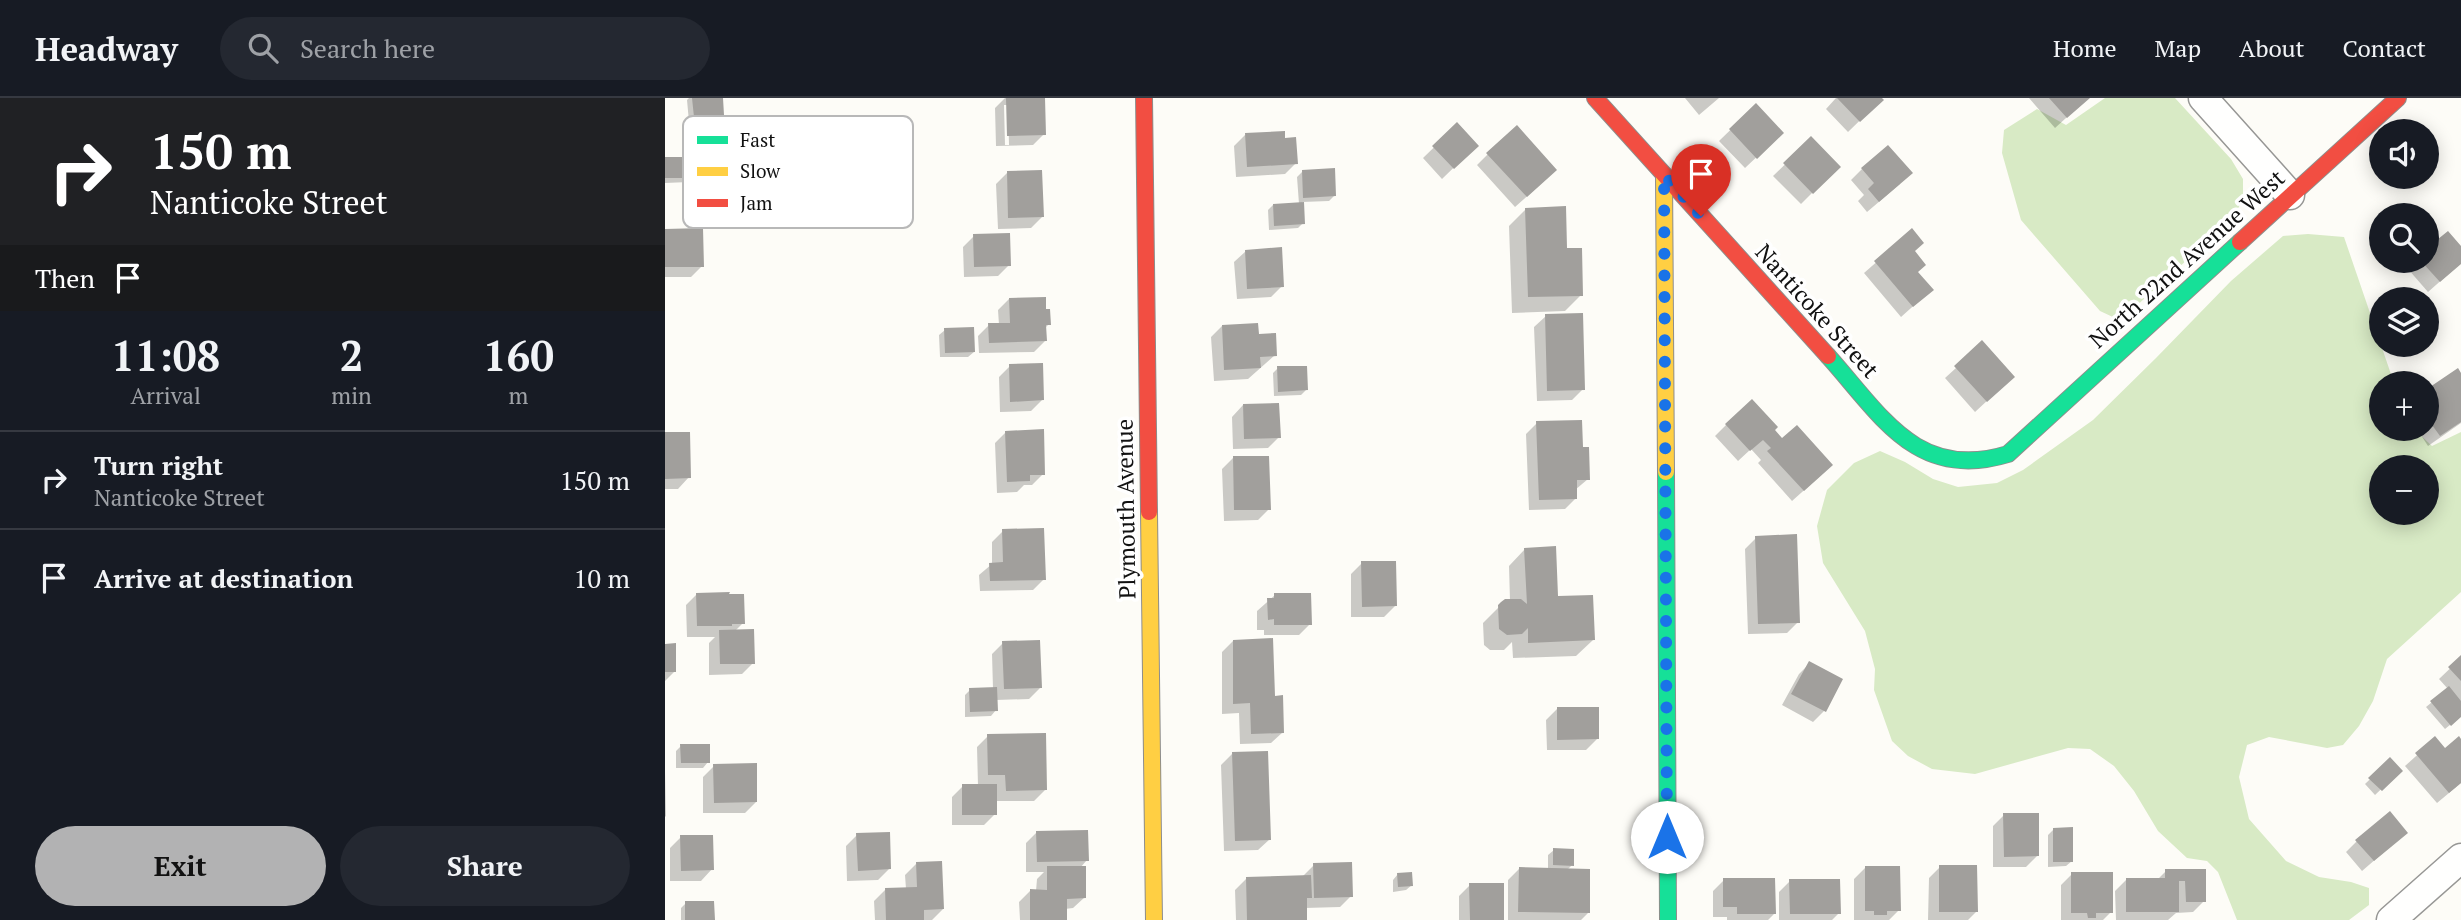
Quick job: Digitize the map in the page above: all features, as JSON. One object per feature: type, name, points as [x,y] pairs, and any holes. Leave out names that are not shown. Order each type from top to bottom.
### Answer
[{"type":"street","name":"Plymouth Avenue","points":[[1144,98],[1154,920]]},
{"type":"street","name":"Nanticoke Street","points":[[1595,98],[1902,439],[1925,453],[1948,461],[1989,461],[2008,454]]},
{"type":"street","points":[[2203,98],[2290,195]]},
{"type":"street","name":"North 22nd Avenue West","points":[[2008,454],[2398,98]]},
{"type":"street","points":[[1664,175],[1668,920]]},
{"type":"street","points":[[2391,920],[2461,858]]},
{"type":"green space","points":[[2105,98],[2175,98],[2231,159],[2243,179],[2243,200],[2231,220],[2134,308],[2115,318],[2100,311],[2021,220],[2002,153],[2004,130],[2037,109],[2066,125]]},
{"type":"green space","points":[[2308,234],[2344,237],[2369,310],[2369,357],[2385,357],[2390,371],[2369,371],[2369,441],[2427,441],[2432,446],[2461,432],[2461,592],[2387,659],[2373,701],[2359,726],[2343,745],[2327,748],[2269,737],[2247,745],[2239,777],[2249,819],[2286,861],[2319,877],[2369,888],[2369,905],[2349,920],[2237,920],[2218,872],[2207,861],[2187,858],[2158,831],[2134,791],[2114,766],[2090,749],[2068,748],[1975,774],[1932,769],[1908,756],[1892,741],[1874,690],[1875,669],[1865,631],[1823,563],[1817,526],[1827,490],[1854,463],[1880,451],[1933,479],[1958,487],[1997,483],[2023,470],[2093,420],[2231,281],[2283,236]]},
{"type":"building","points":[[692,98],[723,98],[724,115],[694,116]]},
{"type":"building","points":[[1006,98],[1045,98],[1046,135],[1007,136]]},
{"type":"building","points":[[1837,98],[1882,98],[1884,100],[1860,122]]},
{"type":"building","points":[[2049,98],[2090,98],[2067,118]]},
{"type":"building","points":[[1756,103],[1784,133],[1757,159],[1729,129]]},
{"type":"building","points":[[1457,122],[1479,146],[1454,169],[1432,146]]},
{"type":"building","points":[[1517,125],[1557,170],[1527,197],[1486,153]]},
{"type":"building","points":[[1285,131],[1285,138],[1296,137],[1298,164],[1247,167],[1245,133]]},
{"type":"building","points":[[1811,136],[1841,167],[1813,194],[1783,163]]},
{"type":"building","points":[[1888,145],[1913,173],[1879,202],[1868,189],[1874,183],[1861,168]]},
{"type":"building","points":[[665,157],[683,157],[683,178],[665,178]]},
{"type":"building","points":[[1335,168],[1336,196],[1303,198],[1302,170]]},
{"type":"building","points":[[1042,170],[1044,217],[1008,218],[1007,171]]},
{"type":"building","points":[[1304,202],[1305,224],[1274,226],[1273,204]]},
{"type":"building","points":[[1566,206],[1567,248],[1582,248],[1583,296],[1528,297],[1525,208]]},
{"type":"building","points":[[703,228],[704,267],[665,267],[665,229]]},
{"type":"building","points":[[1912,228],[1924,243],[1915,251],[1926,265],[1918,272],[1934,290],[1913,307],[1874,261]]},
{"type":"building","points":[[2448,231],[2461,246],[2461,264],[2440,282],[2432,273],[2439,273],[2439,238]]},
{"type":"building","points":[[1010,233],[1011,266],[974,267],[973,234]]},
{"type":"building","points":[[1282,247],[1284,287],[1247,289],[1245,250]]},
{"type":"building","points":[[1046,297],[1046,309],[1050,309],[1051,325],[1046,325],[1047,341],[989,343],[988,323],[1010,323],[1009,298]]},
{"type":"building","points":[[1583,313],[1585,390],[1547,391],[1545,314]]},
{"type":"building","points":[[1258,323],[1259,334],[1276,333],[1277,356],[1260,357],[1261,368],[1224,370],[1222,325]]},
{"type":"building","points":[[974,327],[975,352],[945,353],[944,328]]},
{"type":"building","points":[[1982,340],[2015,377],[1987,402],[1954,366]]},
{"type":"building","points":[[1043,363],[1044,400],[1010,402],[1009,364]]},
{"type":"building","points":[[1277,366],[1307,366],[1308,390],[1278,392]]},
{"type":"building","points":[[2458,368],[2461,373],[2461,422],[2440,436],[2439,435],[2439,381]]},
{"type":"building","points":[[1752,399],[1778,427],[1775,430],[1782,438],[1797,425],[1833,465],[1804,491],[1767,451],[1771,448],[1763,440],[1750,451],[1725,424]]},
{"type":"building","points":[[1279,403],[1281,438],[1244,439],[1243,404]]},
{"type":"building","points":[[1582,420],[1583,447],[1589,447],[1590,480],[1577,480],[1577,499],[1539,500],[1536,421]]},
{"type":"building","points":[[1044,429],[1045,475],[1030,475],[1030,481],[1007,482],[1005,431]]},
{"type":"building","points":[[665,432],[690,432],[691,478],[665,479]]},
{"type":"building","points":[[1233,456],[1269,456],[1271,510],[1234,510]]},
{"type":"building","points":[[1044,528],[1046,580],[990,581],[989,563],[1003,562],[1002,529]]},
{"type":"building","points":[[1797,534],[1800,623],[1758,624],[1755,536]]},
{"type":"building","points":[[1556,546],[1558,596],[1593,595],[1595,640],[1528,643],[1528,628],[1522,634],[1507,635],[1499,629],[1498,605],[1501,602],[1505,599],[1521,599],[1527,604],[1524,548]]},
{"type":"building","points":[[1361,561],[1396,561],[1397,606],[1362,607]]},
{"type":"building","points":[[730,592],[729,594],[744,594],[745,624],[697,626],[696,593]]},
{"type":"building","points":[[1274,593],[1311,593],[1312,625],[1274,625],[1274,619],[1268,620],[1267,598],[1274,598]]},
{"type":"building","points":[[754,629],[755,664],[720,664],[719,630]]},
{"type":"building","points":[[1273,638],[1275,696],[1283,695],[1284,733],[1251,734],[1250,703],[1233,704],[1233,640]]},
{"type":"building","points":[[1040,640],[1042,688],[1004,689],[1002,641]]},
{"type":"building","points":[[676,643],[676,672],[665,672],[665,644]]},
{"type":"building","points":[[2461,655],[2461,681],[2448,667]]},
{"type":"building","points":[[1809,661],[1843,679],[1826,712],[1791,694]]},
{"type":"building","points":[[2449,686],[2461,701],[2461,717],[2451,726],[2430,701]]},
{"type":"building","points":[[997,687],[998,711],[970,712],[969,688]]},
{"type":"building","points":[[1557,707],[1599,707],[1599,739],[1557,740]]},
{"type":"building","points":[[1046,733],[1047,790],[1006,791],[1005,775],[988,775],[987,734]]},
{"type":"building","points":[[2435,736],[2445,748],[2459,736],[2461,739],[2461,783],[2449,793],[2415,753]]},
{"type":"building","points":[[680,744],[710,744],[710,763],[681,763]]},
{"type":"building","points":[[1268,751],[1271,840],[1235,841],[1232,752]]},
{"type":"building","points":[[2390,757],[2403,771],[2382,791],[2368,778]]},
{"type":"building","points":[[757,763],[757,802],[714,803],[713,764]]},
{"type":"building","points":[[962,784],[997,784],[997,815],[962,815]]},
{"type":"building","points":[[2390,811],[2408,833],[2374,861],[2355,840]]},
{"type":"building","points":[[2003,813],[2039,813],[2039,856],[2004,857]]},
{"type":"building","points":[[2073,827],[2073,862],[2053,862],[2053,828]]},
{"type":"building","points":[[1088,830],[1089,861],[1037,862],[1036,831]]},
{"type":"building","points":[[890,832],[891,869],[858,871],[856,833]]},
{"type":"building","points":[[680,835],[713,835],[714,870],[681,871]]},
{"type":"building","points":[[1553,848],[1574,849],[1574,866],[1553,865]]},
{"type":"building","points":[[942,861],[944,909],[924,910],[924,920],[886,920],[885,888],[917,887],[916,862]]},
{"type":"building","points":[[1352,862],[1353,897],[1314,898],[1313,863]]},
{"type":"building","points":[[1939,865],[1977,865],[1978,912],[1939,912]]},
{"type":"building","points":[[1047,866],[1086,866],[1086,898],[1067,899],[1067,920],[1030,920],[1030,889],[1047,890]]},
{"type":"building","points":[[1865,866],[1900,866],[1901,911],[1874,915],[1874,911],[1865,911]]},
{"type":"building","points":[[1519,867],[1590,869],[1590,913],[1518,912]]},
{"type":"building","points":[[2165,869],[2206,869],[2206,902],[2186,902],[2185,881],[2179,881],[2179,912],[2126,912],[2126,878],[2165,878]]},
{"type":"building","points":[[1412,872],[1413,886],[1398,887],[1397,873]]},
{"type":"building","points":[[2071,872],[2113,872],[2113,913],[2096,913],[2096,918],[2088,918],[2087,913],[2071,913]]},
{"type":"building","points":[[1311,875],[1312,898],[1307,898],[1307,920],[1247,920],[1246,877]]},
{"type":"building","points":[[1723,878],[1775,878],[1776,914],[1737,914],[1737,907],[1723,907]]},
{"type":"building","points":[[1789,879],[1840,879],[1841,914],[1790,914]]},
{"type":"building","points":[[1469,883],[1504,883],[1504,920],[1470,920]]},
{"type":"building","points":[[685,901],[714,901],[715,920],[685,920]]},
{"type":"traffic: fast","points":[[1828,356],[1884,420],[1904,438],[1925,451],[1949,459],[1976,460],[2008,454],[2240,242]]},
{"type":"traffic: fast","points":[[1666,472],[1668,920]]},
{"type":"traffic: slow","points":[[1664,175],[1666,472]]},
{"type":"traffic: slow","points":[[1149,512],[1154,920]]},
{"type":"traffic: jam","points":[[1144,98],[1149,512]]},
{"type":"traffic: jam","points":[[1595,98],[1828,356]]},
{"type":"traffic: jam","points":[[2240,242],[2398,98]]},
{"type":"route","points":[[1667,837],[1664,175],[1701,216]]}]
